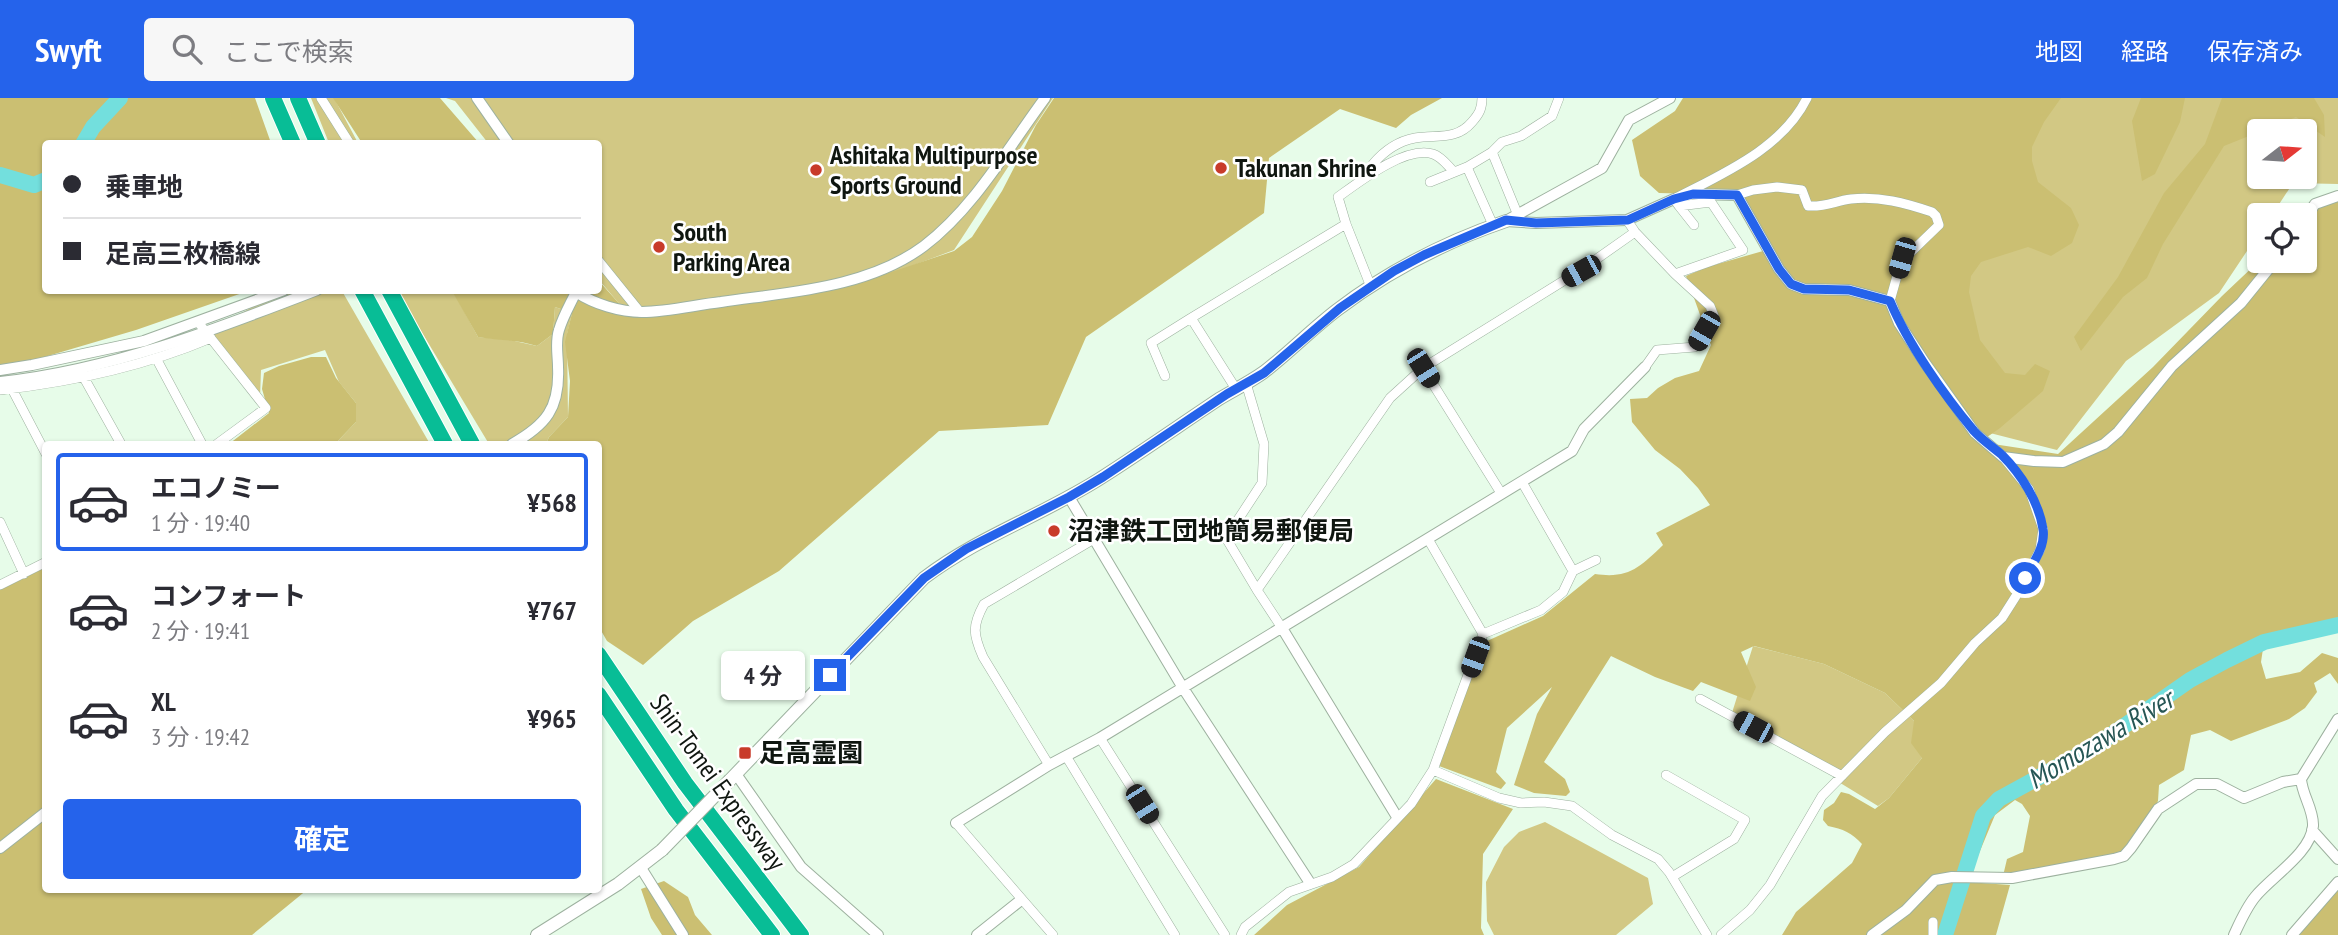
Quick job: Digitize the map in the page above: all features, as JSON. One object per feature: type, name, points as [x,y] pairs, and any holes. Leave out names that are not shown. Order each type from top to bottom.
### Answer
[{"type":"highway","points":[[273,98],[291,140]]},
{"type":"highway","points":[[298,98],[316,140]]},
{"type":"highway","points":[[364,294],[443,441]]},
{"type":"highway","points":[[391,294],[470,441]]},
{"type":"highway","name":"Shin-Tomei Expressway","points":[[602,660],[685,783],[801,935]]},
{"type":"highway","name":"Shin-Tomei Expressway","points":[[602,700],[676,810],[772,935]]},
{"type":"highway","points":[[685,783],[812,935]]},
{"type":"main road","points":[[537,935],[641,868],[662,850],[924,578],[966,549],[1069,497],[1264,373],[1340,308],[1411,261],[1499,223]]},
{"type":"street","points":[[321,98],[347,140]]},
{"type":"street","points":[[477,98],[506,140]]},
{"type":"street","points":[[581,294],[587,299],[612,307],[640,312],[844,282],[870,275],[901,261],[940,233],[957,216],[1045,98]]},
{"type":"street","points":[[1374,170],[1373,164],[1395,145],[1415,138],[1451,136],[1466,129],[1481,111],[1482,98]]},
{"type":"street","points":[[1430,182],[1467,167],[1503,142],[1521,136],[1552,116],[1559,98]]},
{"type":"street","points":[[1499,223],[1602,168],[1629,120],[1670,98]]},
{"type":"street","points":[[1677,202],[1736,167],[1782,133],[1800,113],[1807,98]]},
{"type":"street","points":[[1371,286],[1338,197],[1374,170],[1423,152],[1435,155],[1454,172]]},
{"type":"street","points":[[1492,152],[1517,213]]},
{"type":"street","points":[[1467,167],[1499,223]]},
{"type":"street","points":[[1499,223],[1628,220],[1693,194],[1737,195],[1777,187],[1802,190],[1808,206],[1825,207],[1848,200],[1881,198],[1932,212],[1937,216],[1938,225],[1902,258],[1890,301],[1899,323],[1924,363],[1975,433],[2003,457],[2029,489],[2043,529],[2040,550],[2002,618],[1975,643],[1941,683],[1885,732],[1822,796],[1770,885],[1750,910],[1721,935]]},
{"type":"street","points":[[1737,195],[1779,269],[1791,284],[1804,289],[1849,290],[1890,301]]},
{"type":"street","points":[[2317,203],[2338,196]]},
{"type":"street","points":[[1677,202],[1694,225]]},
{"type":"street","points":[[1675,274],[1743,250],[1711,202],[1677,202]]},
{"type":"street","points":[[1053,935],[956,823],[1572,451],[1584,429],[1645,367],[1657,350],[1695,347],[1714,316],[1710,306],[1675,274],[1635,232],[1628,220]]},
{"type":"street","points":[[1165,376],[1151,342],[1346,224]]},
{"type":"street","points":[[1257,590],[1390,398],[1423,368],[1581,271],[1635,232]]},
{"type":"street","points":[[602,265],[640,312]]},
{"type":"street","points":[[2003,457],[2063,462],[2104,444],[2138,410],[2172,366],[2241,303],[2265,273]]},
{"type":"street","points":[[0,370],[144,341],[273,294]]},
{"type":"street","points":[[0,390],[83,376],[156,358],[307,294]]},
{"type":"street","points":[[517,441],[541,425],[552,409],[559,389],[556,350],[559,330],[576,294]]},
{"type":"street","points":[[1191,318],[1241,386],[1249,386],[1264,444],[1262,483],[1226,538],[1396,817]]},
{"type":"street","points":[[198,322],[266,408],[221,441]]},
{"type":"street","points":[[0,382],[94,366],[209,335]]},
{"type":"street","points":[[156,358],[200,441]]},
{"type":"street","points":[[1423,368],[1501,493]]},
{"type":"street","points":[[83,376],[119,441]]},
{"type":"street","points":[[12,389],[42,446]]},
{"type":"street","points":[[1522,482],[1573,571]]},
{"type":"street","points":[[1069,497],[1183,688],[1310,883]]},
{"type":"street","points":[[0,522],[24,574]]},
{"type":"street","points":[[1049,765],[983,657],[975,637],[975,620],[984,604],[1094,539]]},
{"type":"street","points":[[1241,935],[1245,927],[1289,892],[1332,877],[1354,864],[1417,796],[1436,771],[1483,634],[1429,539]]},
{"type":"street","points":[[1483,634],[1541,610],[1563,592],[1573,571],[1596,560]]},
{"type":"street","points":[[0,585],[42,564]]},
{"type":"street","points":[[1700,699],[1842,776]]},
{"type":"street","points":[[2234,935],[2254,899],[2305,846],[2313,822],[2301,779],[2338,719]]},
{"type":"street","points":[[1100,738],[1225,935]]},
{"type":"street","points":[[1066,756],[1175,935]]},
{"type":"street","points":[[1436,771],[1499,798],[1521,803],[1544,802],[1572,806],[1612,835],[1658,859],[1707,935]]},
{"type":"street","points":[[1666,775],[1745,820],[1734,839],[1672,877]]},
{"type":"street","points":[[733,777],[801,867],[878,935]]},
{"type":"street","points":[[1872,935],[1906,911],[1935,880],[1952,877],[2012,878],[2124,856],[2158,809],[2196,784],[2217,783],[2244,798],[2283,782],[2301,779]]},
{"type":"street","points":[[0,848],[42,815]]},
{"type":"street","points":[[2312,830],[2338,859]]},
{"type":"street","points":[[641,868],[683,935]]},
{"type":"street","points":[[2292,935],[2338,882]]},
{"type":"street","points":[[976,935],[1021,900]]},
{"type":"street","points":[[1933,922],[1933,935]]},
{"type":"shaded area","points":[[0,98],[255,98],[270,140],[42,140],[42,294],[239,294],[136,330],[24,363],[0,366]]},
{"type":"shaded area","points":[[311,98],[334,98],[356,140],[328,140]]},
{"type":"shaded area","points":[[333,98],[440,98],[476,140],[360,140]]},
{"type":"shaded area","points":[[446,98],[1053,98],[954,250],[795,310],[673,312],[622,307],[602,284],[602,140],[486,140],[455,101]]},
{"type":"shaded area","points":[[1054,98],[1442,98],[1411,115],[1396,128],[1340,109],[1269,158],[1264,213],[1086,337],[1048,425],[939,431],[779,571],[693,621],[643,665],[607,641],[602,632],[602,441],[547,441],[568,417],[570,381],[565,342],[572,313],[555,307],[553,334],[537,346],[478,337],[454,294],[602,294],[602,284],[624,309],[640,312],[850,286],[954,251],[972,237],[1002,191],[1036,125]]},
{"type":"shaded area","points":[[1683,98],[2061,98],[2044,122],[2032,147],[2032,161],[2038,182],[2071,208],[2079,225],[2072,243],[2051,256],[2028,247],[1981,262],[1971,276],[1969,292],[1980,340],[2005,373],[2025,375],[2035,364],[2050,371],[2043,391],[1980,442],[2058,454],[2153,367],[2247,272],[2317,273],[2317,208],[2326,199],[2338,198],[2338,622],[2264,642],[2261,662],[2266,679],[2300,672],[2322,653],[2338,658],[2338,684],[2330,673],[2314,683],[2317,692],[2305,708],[2289,719],[2231,741],[2210,730],[2191,735],[2184,770],[2159,785],[2158,801],[2135,839],[2121,854],[2003,876],[2007,859],[2023,852],[2030,816],[2022,804],[2015,800],[1995,815],[1967,882],[2010,885],[1996,935],[1782,935],[1796,912],[1852,863],[1862,844],[1847,832],[1828,826],[1823,820],[1824,810],[1834,803],[1841,792],[1875,809],[1889,798],[1922,758],[1911,743],[1914,721],[1885,693],[1824,664],[1754,646],[1741,652],[1756,687],[1750,701],[1701,682],[1693,691],[1611,656],[1544,762],[1565,779],[1570,792],[1566,796],[1534,793],[1514,785],[1537,714],[1552,687],[1507,728],[1496,772],[1506,783],[1501,789],[1439,766],[1472,671],[1487,641],[1543,616],[1595,574],[1617,575],[1633,570],[1663,545],[1656,533],[1710,505],[1698,488],[1680,469],[1655,450],[1632,422],[1630,399],[1647,398],[1675,378],[1699,371],[1711,345],[1686,276],[1763,251],[1732,195],[1659,193],[1640,176],[1632,140],[1675,111]]},
{"type":"shaded area","points":[[2028,98],[2338,98],[2338,184],[2317,184],[2317,119],[2247,119],[2247,189],[2289,189],[2280,203],[2247,203],[2247,251],[2219,293],[2126,361],[2057,450],[1990,433],[1926,276]]},
{"type":"shaded area","points":[[2141,98],[2185,98],[2180,122],[2155,174],[2142,181],[2132,121]]},
{"type":"shaded area","points":[[2222,98],[2314,98],[2324,115],[2325,137],[2317,131],[2317,119],[2247,119],[2247,137],[2224,146],[2163,244],[2147,278],[2123,297],[2081,351],[2074,337],[2118,277],[2164,193],[2205,144]]},
{"type":"shaded area","points":[[276,294],[344,294],[428,441],[338,441],[356,422],[356,403],[339,382],[325,350],[261,370],[260,399],[207,332]]},
{"type":"shaded area","points":[[399,294],[455,294],[478,337],[537,346],[553,334],[555,307],[572,313],[567,335],[568,417],[547,441],[487,441]]},
{"type":"shaded area","points":[[311,357],[326,357],[336,378],[356,403],[356,422],[338,441],[233,441],[269,413],[262,389],[264,373]]},
{"type":"shaded area","points":[[42,564],[42,893],[303,893],[252,935],[0,935],[0,585]]},
{"type":"shaded area","points":[[1753,646],[1824,664],[1885,693],[1914,721],[1922,758],[1889,798],[1878,806],[1837,781],[1842,773],[1731,716]]},
{"type":"shaded area","points":[[1436,779],[1513,809],[1483,854],[1481,928],[1484,935],[1254,935],[1287,905],[1359,867]]},
{"type":"shaded area","points":[[1545,822],[1648,878],[1653,904],[1616,935],[1494,935],[1487,921],[1486,882],[1504,847],[1519,832]]},
{"type":"shaded area","points":[[664,881],[688,897],[695,915],[712,935],[662,935],[651,918],[641,889]]},
{"type":"shaded area","points":[[2338,890],[2338,935],[2297,935],[2333,894]]},
{"type":"waterway","points":[[85,140],[93,127],[120,98]]},
{"type":"waterway","points":[[0,175],[34,185],[42,182]]},
{"type":"waterway","name":"Momozawa River","points":[[1945,935],[1983,816],[1999,799],[2094,747],[2190,680],[2227,660],[2264,642],[2338,625]]},
{"type":"place","name":"Takunan Shrine","points":[[1221,168]]},
{"type":"place","name":"Ashitaka Multipurpose Sports Ground","points":[[816,170]]},
{"type":"place","name":"South Parking Area","points":[[659,247]]},
{"type":"place","name":"沼津鉄工団地簡易郵便局","points":[[1054,531]]},
{"type":"place","name":"足高霊園","points":[[745,753]]},
{"type":"route","points":[[830,675],[924,578],[937,568],[966,549],[1103,477],[1227,394],[1264,373],[1340,308],[1411,261],[1506,220],[1536,223],[1628,220],[1674,199],[1693,194],[1737,195],[1779,269],[1791,284],[1804,289],[1849,290],[1890,301],[1899,323],[1924,363],[1975,433],[2003,457],[2029,489],[2043,529],[2043,542],[2025,578]]}]
